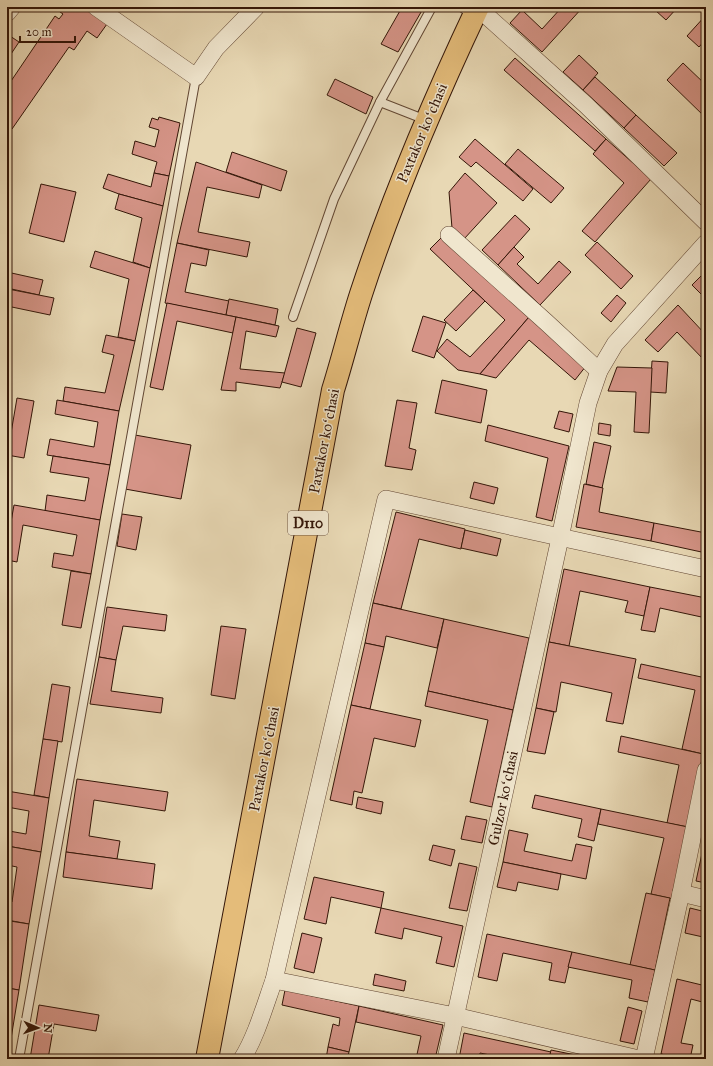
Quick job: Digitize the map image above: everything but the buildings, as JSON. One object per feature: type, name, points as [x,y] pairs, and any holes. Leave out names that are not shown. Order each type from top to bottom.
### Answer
[{"type":"main road","name":"Paxtakor koʻchasi","points":[[208,1059],[333,390],[361,295],[395,199],[473,9]]},
{"type":"street","points":[[7,13],[12,7]]},
{"type":"street","points":[[96,7],[196,77],[216,48],[256,7]]},
{"type":"street","points":[[473,9],[586,105],[706,222]]},
{"type":"street","points":[[449,235],[541,317],[598,371]]},
{"type":"street","name":"Gulzor koʻchasi","points":[[446,1059],[588,403],[598,371],[616,344],[706,243]]},
{"type":"street","points":[[242,1059],[260,1021],[274,980],[386,499],[706,569]]},
{"type":"street","points":[[644,1059],[681,893],[706,770]]},
{"type":"street","points":[[681,893],[706,899]]},
{"type":"street","points":[[274,980],[455,1016],[639,1059]]},
{"type":"lane","points":[[293,317],[334,199],[380,102],[432,7]]},
{"type":"lane","points":[[19,1059],[196,77]]},
{"type":"lane","points":[[380,102],[426,121]]}]
